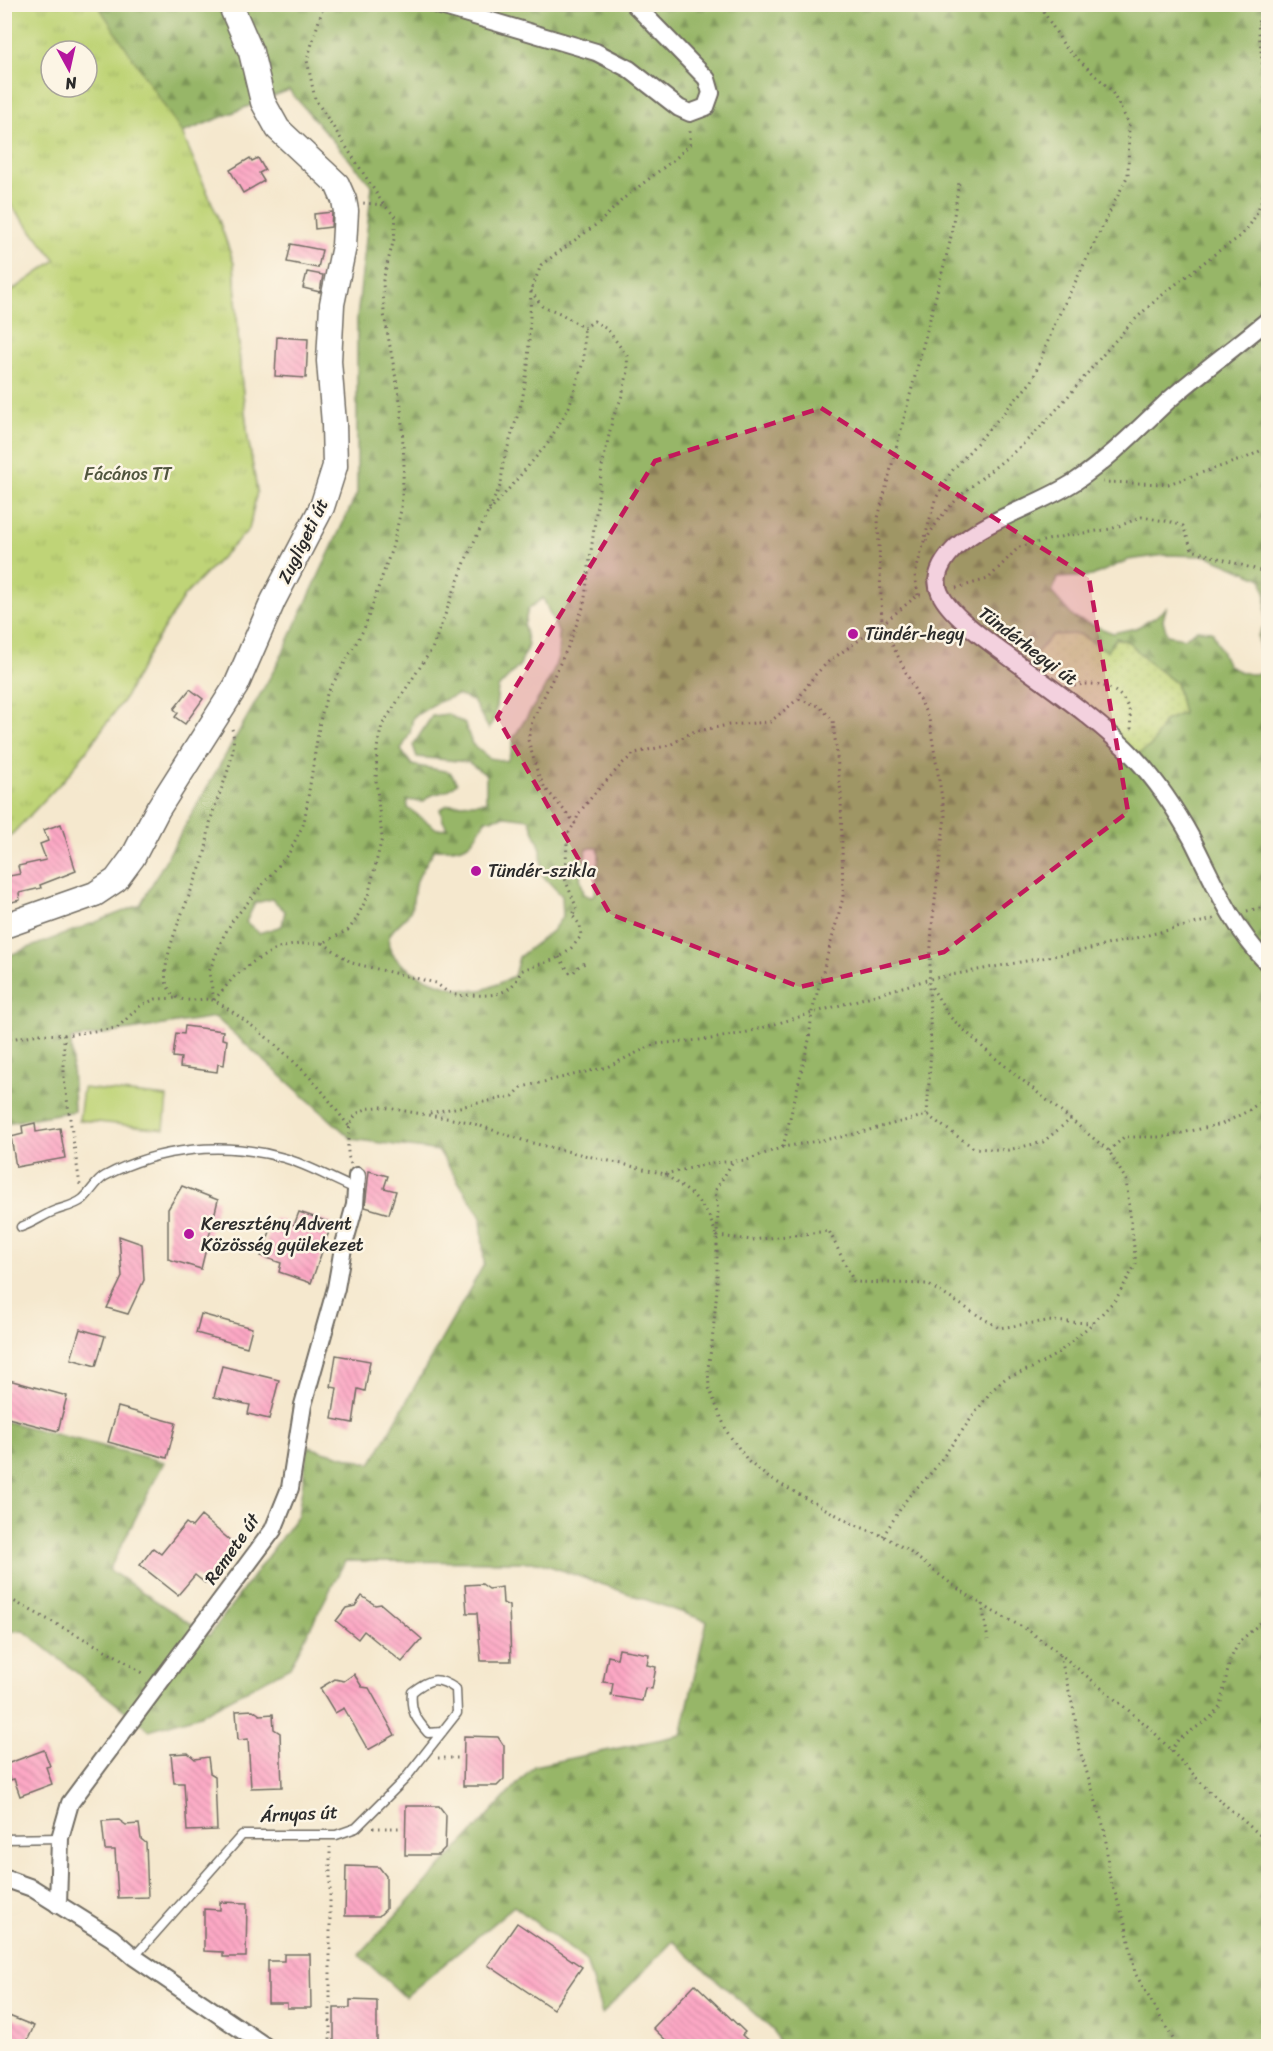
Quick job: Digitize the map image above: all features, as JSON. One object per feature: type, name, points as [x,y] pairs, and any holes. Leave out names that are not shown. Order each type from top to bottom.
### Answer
[{"type":"street","points":[[230,4],[251,52],[263,102],[279,129],[337,184],[344,201]]},
{"type":"street","points":[[434,4],[596,52],[629,69],[679,108],[690,113],[698,112],[706,107],[711,93],[707,79],[634,4]]},
{"type":"street","name":"Zugligeti út","points":[[4,926],[95,894],[116,880],[122,873],[158,809],[236,686],[273,601],[322,507],[335,466],[329,362],[332,303],[344,246],[346,211],[344,201]]},
{"type":"street","points":[[941,595],[938,584],[940,569],[950,554],[969,536],[1076,481],[1126,442],[1170,399],[1269,320]]},
{"type":"street","name":"Tündérhegyi út","points":[[941,595],[968,626],[1062,696],[1151,775],[1190,837],[1230,915],[1269,964]]},
{"type":"street","name":"Remete út","points":[[58,1905],[60,1838],[70,1803],[273,1530],[290,1488],[303,1405],[336,1288],[343,1248],[355,1205],[356,1182]]},
{"type":"street","points":[[4,1878],[32,1888],[112,1938],[134,1957],[265,2046]]},
{"type":"lane","points":[[21,1227],[82,1200],[102,1178],[125,1166],[163,1155],[201,1148],[241,1149],[285,1158],[356,1182]]},
{"type":"lane","name":"Árnyas út","points":[[134,1957],[242,1835],[336,1835],[356,1828],[405,1779],[457,1713],[456,1689],[444,1680],[426,1681],[412,1692],[411,1705],[415,1718],[428,1733],[442,1732]]},
{"type":"lane","points":[[4,1839],[60,1838]]},
{"type":"path","points":[[214,1000],[209,972],[224,935],[233,920],[289,853],[304,823],[320,721],[327,694],[364,629],[393,545],[401,510],[404,464],[401,406],[384,314],[383,280],[394,239],[396,217],[384,205],[315,99],[308,60],[324,4]]},
{"type":"path","points":[[918,595],[915,575],[935,500],[951,472],[1032,381],[1056,321],[1128,175],[1129,124],[1111,90],[1065,47],[1039,4]]},
{"type":"path","points":[[1265,4],[1258,23],[1269,114]]},
{"type":"path","points":[[1258,23],[1269,29]]},
{"type":"path","points":[[214,1000],[234,977],[278,948],[323,943],[348,930],[355,921],[368,896],[382,838],[376,780],[377,748],[382,725],[432,649],[467,557],[501,484],[503,463],[522,401],[528,365],[531,291],[541,265],[601,221],[623,199],[690,144],[690,113]]},
{"type":"path","points":[[923,548],[932,530],[959,496],[999,466],[1043,425],[1100,357],[1145,310],[1245,231],[1260,204],[1267,165],[1269,126]]},
{"type":"path","points":[[927,1115],[932,1049],[929,981],[932,926],[945,816],[929,719],[882,624],[878,518],[950,242],[959,182]]},
{"type":"path","points":[[344,201],[384,205]]},
{"type":"path","points":[[531,291],[542,306],[560,313],[584,328]]},
{"type":"path","points":[[574,823],[545,788],[538,774],[528,740],[532,721],[567,649],[584,605],[602,467],[613,417],[621,399],[628,372],[627,356],[608,330],[594,321],[584,328]]},
{"type":"path","points":[[487,515],[548,443],[569,407],[584,359],[584,328]]},
{"type":"path","points":[[1076,481],[1168,484],[1246,458],[1269,447]]},
{"type":"path","points":[[964,585],[988,579],[1019,547],[1064,536],[1111,530],[1142,517],[1183,526],[1192,550],[1269,573]]},
{"type":"path","points":[[323,943],[352,963],[436,983],[457,996],[500,993],[517,983],[522,971],[568,952],[581,936],[580,925],[572,915],[577,909],[565,879],[569,832],[579,813],[623,763],[635,753],[670,745],[692,732],[729,725],[770,722],[798,699],[814,676],[828,662],[918,595],[941,595]]},
{"type":"path","points":[[1062,696],[1075,685],[1109,686],[1128,705],[1131,728],[1121,746]]},
{"type":"path","points":[[783,1148],[809,1040],[812,1012],[843,898],[841,794],[832,720],[819,706],[798,699]]},
{"type":"path","points":[[178,998],[167,986],[166,973],[171,944],[204,856],[212,814],[224,786],[234,743],[233,730],[229,726]]},
{"type":"path","points":[[428,1114],[513,1096],[522,1087],[607,1067],[655,1044],[711,1039],[744,1033],[812,1012],[929,981],[1090,950],[1230,915]]},
{"type":"path","points":[[559,957],[573,973],[585,963]]},
{"type":"path","points":[[883,1536],[908,1497],[939,1464],[992,1390],[1006,1378],[1032,1368],[1058,1354],[1094,1323],[1116,1299],[1136,1264],[1126,1180],[1109,1151],[988,1052],[950,1017],[929,981]]},
{"type":"path","points":[[5,1040],[39,1034],[64,1035],[117,1028],[141,1005],[156,999],[214,1000],[277,1046],[316,1084],[349,1126]]},
{"type":"path","points":[[64,1035],[64,1079],[82,1200]]},
{"type":"path","points":[[1109,1151],[1124,1137],[1164,1137],[1222,1124],[1248,1112],[1269,1097]]},
{"type":"path","points":[[356,1182],[348,1156],[349,1126],[356,1114],[368,1107],[382,1107],[469,1122],[528,1142],[665,1174],[694,1196],[708,1214],[717,1236]]},
{"type":"path","points":[[665,1174],[713,1163],[747,1160],[783,1148],[846,1136],[927,1115],[974,1148],[1008,1150],[1043,1142],[1071,1119]]},
{"type":"path","points":[[732,1163],[715,1191],[718,1210],[717,1289],[708,1368],[710,1388],[727,1432],[749,1462],[770,1478],[853,1524],[883,1536],[906,1549],[982,1604],[1028,1630],[1151,1729],[1170,1752],[1209,1791],[1269,1842]]},
{"type":"path","points":[[717,1236],[752,1240],[829,1232],[854,1282],[927,1284],[999,1328],[1047,1321],[1094,1323]]},
{"type":"path","points":[[5,1596],[118,1656],[158,1685]]},
{"type":"path","points":[[982,1604],[988,1640]]},
{"type":"path","points":[[1170,1752],[1178,1740],[1210,1718],[1220,1706],[1230,1660],[1239,1642],[1269,1616]]},
{"type":"path","points":[[1060,1654],[1074,1711],[1079,1747],[1105,1831],[1109,1875],[1126,1926],[1135,1973],[1177,2046]]},
{"type":"path","points":[[422,1758],[458,1758]]},
{"type":"path","points":[[356,1828],[401,1828]]},
{"type":"path","points":[[330,1835],[330,2046]]},
{"type":"highlighted area","points":[[821,408],[1089,578],[1128,812],[944,952],[800,987],[610,914],[497,717],[655,461]]},
{"type":"green space","name":"Fácános TT","points":[[5,4],[98,5],[182,133],[217,215],[234,264],[240,367],[257,491],[249,529],[184,596],[151,649],[124,699],[69,774],[12,834],[5,838],[5,296],[56,260],[5,198]]},
{"type":"green space","points":[[5,5],[1268,5],[1268,663],[1260,653],[1258,636],[1265,624],[1266,596],[1262,579],[1208,556],[1165,555],[1128,560],[1092,576],[1057,578],[1052,593],[1074,618],[1113,633],[1136,628],[1166,608],[1163,620],[1167,635],[1184,638],[1197,630],[1212,631],[1228,666],[1253,674],[1268,668],[1268,2046],[780,2046],[774,2031],[673,1941],[602,2014],[586,1961],[514,1906],[405,1997],[359,1955],[534,1766],[681,1735],[707,1621],[538,1562],[345,1561],[290,1667],[200,1715],[149,1730],[23,1630],[5,1632],[4,1421],[164,1462],[109,1570],[209,1636],[298,1515],[308,1447],[371,1464],[484,1264],[481,1217],[439,1151],[352,1139],[215,1017],[71,1039],[74,1111],[5,1123],[5,957],[140,905],[278,663],[357,493],[357,318],[372,186],[289,90],[182,133],[217,215],[234,264],[240,367],[257,491],[249,529],[184,596],[151,649],[124,699],[69,774],[12,834],[5,838],[5,296],[56,260],[5,198]],"holes":[[[543,598],[559,634],[558,657],[540,696],[514,737],[507,761],[489,758],[472,744],[465,724],[448,714],[432,716],[413,745],[417,757],[468,762],[486,775],[486,802],[448,805],[440,809],[443,821],[448,828],[437,829],[408,808],[407,800],[423,802],[432,795],[452,788],[457,783],[450,772],[412,765],[401,750],[410,733],[413,717],[436,703],[457,695],[473,701],[489,729],[495,716],[498,688],[520,665],[528,645],[524,626],[528,609]],[[1079,634],[1107,651],[1116,638],[1129,642],[1147,661],[1176,683],[1183,713],[1164,721],[1152,745],[1134,757],[1024,668],[1052,635]],[[506,816],[529,819],[541,849],[542,875],[562,896],[563,916],[552,931],[519,957],[514,976],[485,989],[461,989],[430,980],[403,965],[394,956],[388,941],[389,936],[411,910],[415,886],[435,849],[454,849],[466,845],[476,836],[485,820]],[[598,847],[595,894],[590,897],[584,894],[580,877],[587,849]],[[272,899],[285,911],[282,926],[259,933],[246,922],[255,903]]]},
{"type":"green space","points":[[1079,634],[1107,650],[1116,638],[1129,642],[1147,661],[1176,683],[1183,713],[1164,721],[1152,745],[1134,757],[1024,668],[1052,635]]},
{"type":"green space","points":[[83,1088],[167,1097],[164,1129],[79,1120]]},
{"type":"building","points":[[250,158],[252,161],[258,158],[265,170],[259,173],[264,181],[243,193],[230,170]]},
{"type":"building","points":[[332,212],[331,227],[315,229],[314,214]]},
{"type":"building","points":[[291,244],[322,250],[318,268],[287,262]]},
{"type":"building","points":[[307,272],[323,275],[320,292],[303,288]]},
{"type":"building","points":[[277,337],[308,339],[306,378],[275,376]]},
{"type":"building","points":[[190,689],[203,699],[185,724],[175,717],[178,713],[174,709]]},
{"type":"building","points":[[61,824],[76,871],[40,885],[41,888],[19,893],[20,900],[4,904],[4,877],[20,874],[18,866],[46,860],[40,844],[48,841],[44,830]]},
{"type":"building","points":[[185,1026],[223,1031],[222,1039],[227,1040],[224,1065],[218,1064],[217,1072],[180,1067],[181,1058],[173,1057],[176,1033],[184,1034]]},
{"type":"building","points":[[35,1123],[36,1132],[60,1128],[65,1158],[16,1167],[11,1137],[23,1134],[22,1126]]},
{"type":"building","points":[[369,1171],[388,1176],[384,1188],[396,1191],[389,1214],[365,1207]]},
{"type":"building","name":"Keresztény Advent Közösség gyülekezet","points":[[182,1186],[218,1200],[201,1269],[168,1259],[168,1209]]},
{"type":"building","points":[[299,1212],[332,1223],[311,1283],[279,1272],[281,1263],[261,1256],[275,1218],[294,1225]]},
{"type":"building","points":[[119,1236],[142,1244],[144,1280],[128,1314],[107,1308],[122,1277]]},
{"type":"building","points":[[201,1314],[252,1328],[247,1347],[196,1333]]},
{"type":"building","points":[[80,1329],[105,1336],[96,1366],[71,1359]]},
{"type":"building","points":[[336,1355],[370,1361],[365,1391],[358,1389],[353,1423],[332,1419],[337,1388],[331,1387]]},
{"type":"building","points":[[222,1366],[279,1380],[269,1419],[248,1414],[250,1405],[214,1397]]},
{"type":"building","points":[[9,1380],[67,1396],[58,1431],[4,1417],[4,1396]]},
{"type":"building","points":[[118,1407],[176,1423],[167,1458],[108,1442]]},
{"type":"building","points":[[201,1516],[237,1546],[205,1583],[195,1575],[178,1595],[140,1565],[153,1548],[161,1554],[186,1523],[192,1527]]},
{"type":"building","points":[[482,1584],[489,1589],[502,1587],[503,1603],[509,1606],[511,1661],[481,1661],[477,1613],[467,1613],[465,1585]]},
{"type":"building","points":[[362,1596],[375,1605],[381,1604],[422,1639],[402,1662],[364,1631],[358,1639],[336,1621],[346,1608],[355,1606]]},
{"type":"building","points":[[619,1649],[649,1654],[647,1665],[656,1667],[652,1689],[645,1688],[642,1701],[611,1696],[613,1683],[603,1682],[608,1656],[617,1658]]},
{"type":"building","points":[[354,1674],[362,1687],[369,1688],[395,1735],[368,1750],[344,1708],[335,1713],[320,1688],[335,1679],[344,1681]]},
{"type":"building","points":[[253,1710],[260,1715],[273,1714],[274,1729],[280,1733],[282,1787],[251,1788],[248,1739],[238,1740],[236,1711]]},
{"type":"building","points":[[464,1736],[498,1737],[504,1746],[504,1779],[497,1786],[463,1786]]},
{"type":"building","points":[[44,1750],[50,1766],[46,1767],[52,1784],[20,1796],[14,1779],[10,1780],[4,1765]]},
{"type":"building","points":[[188,1753],[195,1759],[208,1757],[210,1773],[215,1776],[217,1830],[187,1831],[184,1783],[174,1783],[171,1754]]},
{"type":"building","points":[[406,1806],[439,1806],[446,1815],[445,1848],[438,1855],[405,1855]]},
{"type":"building","points":[[119,1820],[126,1825],[139,1824],[141,1839],[146,1843],[148,1897],[118,1898],[115,1850],[105,1850],[102,1821]]},
{"type":"building","points":[[346,1866],[379,1867],[386,1876],[386,1909],[379,1916],[345,1916]]},
{"type":"building","points":[[220,1902],[247,1903],[246,1957],[223,1957],[223,1952],[204,1951],[204,1909],[220,1910]]},
{"type":"building","points":[[517,1923],[582,1967],[553,2009],[488,1965]]},
{"type":"building","points":[[284,1954],[310,1954],[311,2008],[287,2008],[287,2003],[268,2003],[268,1961],[284,1961]]},
{"type":"building","points":[[695,1984],[745,2032],[742,2035],[754,2046],[672,2046],[653,2028]]},
{"type":"building","points":[[350,2000],[377,2001],[377,2046],[334,2046],[334,2008],[350,2008]]},
{"type":"building","points":[[4,2014],[34,2026],[25,2046],[4,2046]]},
{"type":"place","name":"Tündér-hegy","points":[[853,634]]},
{"type":"place","name":"Tündér-szikla","points":[[476,871]]},
{"type":"place","name":"Keresztény Advent Közösség gyülekezet","points":[[189,1234]]}]
